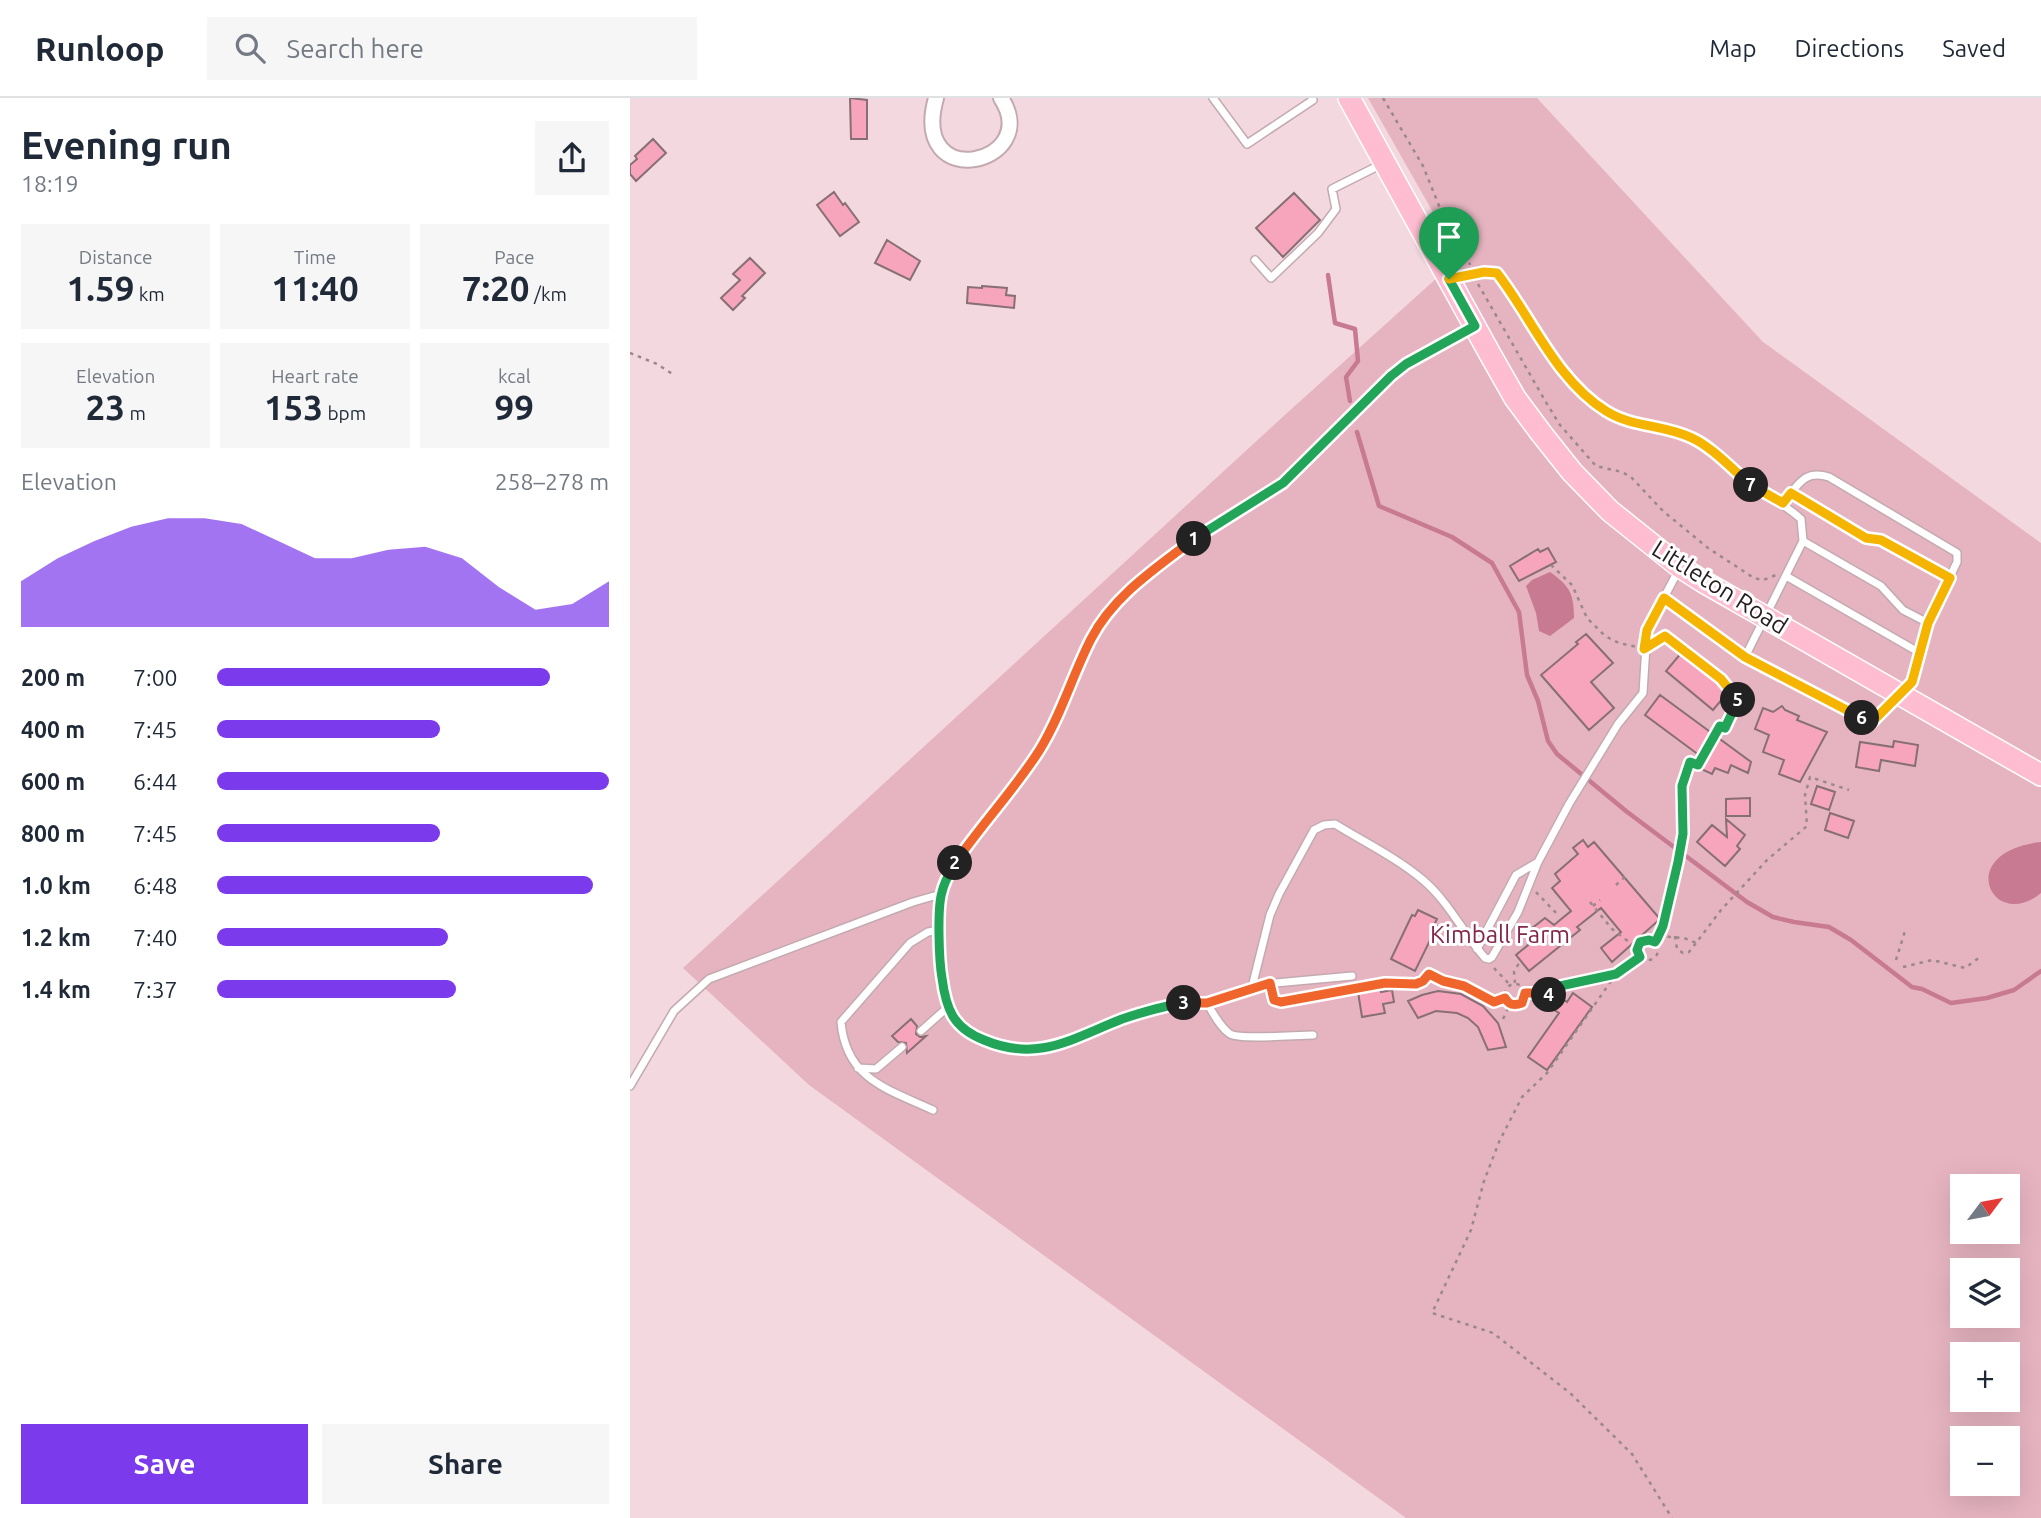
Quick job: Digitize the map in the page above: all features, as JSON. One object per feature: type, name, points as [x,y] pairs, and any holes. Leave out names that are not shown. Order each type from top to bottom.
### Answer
[{"type":"main road","name":"Littleton Road","points":[[1349,98],[1516,398],[1572,472],[1610,511],[1680,567],[2041,775]]},
{"type":"street","points":[[936,98],[931,122],[936,141],[949,155],[967,161],[992,154],[1004,139],[1009,121],[1001,98]]},
{"type":"lane","points":[[1213,98],[1247,144],[1313,100],[1312,98]]},
{"type":"lane","points":[[1255,260],[1270,278],[1318,233],[1336,209],[1332,188],[1385,162]]},
{"type":"lane","points":[[1449,279],[1484,272],[1497,273],[1556,362],[1590,398],[1605,410],[1630,423],[1665,428],[1695,439],[1753,486],[1783,503],[1801,519],[1803,541],[1745,657]]},
{"type":"lane","points":[[1352,976],[1270,983],[1207,1003],[1183,1003],[1156,1008],[1071,1042],[1027,1050],[993,1044],[976,1037],[959,1025],[948,1007],[940,966],[941,894],[957,860],[1038,752],[1067,697],[1091,638],[1122,597],[1199,535],[1283,483],[1406,364],[1475,326]]},
{"type":"lane","points":[[1664,598],[1745,657],[1871,723],[1912,682],[1928,623],[1957,562],[1957,553],[1829,477],[1819,474],[1810,474],[1804,478],[1783,503]]},
{"type":"lane","points":[[1791,493],[1866,538],[1881,540],[1950,578]]},
{"type":"lane","points":[[1803,541],[1881,586],[1903,610],[1928,623]]},
{"type":"lane","points":[[1252,987],[1270,915],[1279,894],[1314,831],[1329,824],[1335,824],[1423,880],[1450,909],[1477,949],[1489,959],[1500,946],[1569,804],[1602,749],[1643,693],[1647,630],[1680,567]]},
{"type":"lane","points":[[1786,576],[1920,653]]},
{"type":"lane","points":[[1477,949],[1516,875],[1538,863]]},
{"type":"lane","points":[[630,1086],[674,1011],[709,979],[913,902],[941,894]]},
{"type":"lane","points":[[933,1110],[882,1086],[858,1069],[846,1049],[841,1022],[910,943],[928,932],[940,930]]},
{"type":"lane","points":[[1207,1003],[1231,1035],[1313,1035]]},
{"type":"lane","points":[[921,1031],[948,1007]]},
{"type":"lane","points":[[858,1069],[876,1069],[902,1047]]},
{"type":"path","points":[[630,353],[657,364],[674,375]]},
{"type":"path","points":[[1551,565],[1568,580],[1590,622],[1605,636],[1619,643],[1644,649],[1665,636],[1721,679],[1739,701],[1725,728],[1720,726],[1698,765],[1690,762],[1682,786],[1682,844],[1659,936],[1655,942]]},
{"type":"path","points":[[1675,936],[1677,949],[1683,953],[1689,952],[1732,898],[1768,860],[1807,826],[1805,795],[1810,778],[1849,790]]},
{"type":"path","points":[[1616,885],[1627,875]]},
{"type":"path","points":[[1530,883],[1557,914]]},
{"type":"path","points":[[1593,906],[1600,900]]},
{"type":"path","points":[[1590,902],[1612,929],[1637,947],[1640,957],[1648,961],[1655,958],[1658,951],[1655,942]]},
{"type":"path","points":[[1896,960],[1905,931]]},
{"type":"path","points":[[1659,936],[1675,936],[1696,943]]},
{"type":"path","points":[[1637,947],[1640,942],[1646,940],[1655,942]]},
{"type":"path","points":[[1640,957],[1616,974],[1547,1073],[1522,1097],[1499,1142],[1484,1181],[1471,1230],[1432,1313],[1493,1333],[1570,1393],[1632,1454],[1672,1518]]},
{"type":"path","points":[[1903,967],[1932,960],[1965,968],[1980,957]]},
{"type":"path","points":[[1485,958],[1510,985]]},
{"type":"path","points":[[1515,984],[1514,972],[1519,963]]},
{"type":"path","points":[[1270,983],[1277,1003],[1385,983],[1416,984],[1429,974],[1464,986],[1494,1002],[1505,998]]},
{"type":"path","points":[[1525,993],[1534,992],[1546,998],[1560,986],[1616,974]]},
{"type":"path","points":[[1510,985],[1520,985],[1525,993],[1522,1003],[1510,1004],[1505,998],[1504,993],[1510,985]]},
{"type":"path","points":[[1503,1019],[1510,1004]]},
{"type":"green space","name":"Kimball Farm","points":[[1368,98],[1537,98],[1763,342],[2041,543],[2041,1518],[1406,1518],[809,1085],[683,968],[1459,258]]},
{"type":"shaded area","points":[[1550,572],[1569,591],[1574,618],[1550,636],[1539,631],[1536,613],[1526,586],[1532,580]]},
{"type":"shaded area","points":[[2041,842],[2041,893],[2024,903],[2008,903],[1996,897],[1990,886],[1989,873],[1997,860],[2013,849]]},
{"type":"building","points":[[850,98],[867,100],[867,139],[851,139]]},
{"type":"building","points":[[653,139],[666,153],[636,181],[630,174],[630,165],[637,159],[635,156]]},
{"type":"building","points":[[834,192],[859,222],[840,236],[817,205]]},
{"type":"building","points":[[1294,193],[1320,220],[1283,257],[1256,228]]},
{"type":"building","points":[[887,240],[920,261],[910,280],[875,263]]},
{"type":"building","points":[[750,258],[765,273],[742,296],[745,298],[733,310],[721,298],[740,280],[733,274]]},
{"type":"building","points":[[968,287],[1007,288],[1006,295],[1015,296],[1014,308],[967,303]]},
{"type":"building","points":[[1548,548],[1556,562],[1519,581],[1510,566],[1538,549],[1540,552]]},
{"type":"building","points":[[1586,634],[1613,663],[1591,682],[1614,708],[1589,730],[1541,675]]},
{"type":"building","points":[[1682,652],[1729,691],[1713,710],[1666,671]]},
{"type":"building","points":[[1660,695],[1751,762],[1748,773],[1731,765],[1728,773],[1715,768],[1712,774],[1699,768],[1703,758],[1645,715]]},
{"type":"building","points":[[1782,706],[1799,716],[1797,720],[1827,732],[1800,782],[1779,774],[1784,760],[1763,752],[1769,735],[1755,729],[1763,708],[1773,712]]},
{"type":"building","points":[[1894,741],[1918,745],[1915,766],[1881,760],[1879,771],[1856,767],[1860,742],[1893,747]]},
{"type":"building","points":[[1817,786],[1835,792],[1829,810],[1811,804]]},
{"type":"building","points":[[1750,798],[1750,816],[1726,816],[1726,799]]},
{"type":"building","points":[[1830,813],[1854,821],[1848,838],[1825,830]]},
{"type":"building","points":[[1726,819],[1745,835],[1737,846],[1740,849],[1725,866],[1697,842],[1712,825],[1727,837]]},
{"type":"building","points":[[1583,840],[1588,847],[1594,842],[1660,919],[1612,962],[1601,948],[1621,932],[1601,908],[1577,927],[1580,930],[1529,971],[1516,955],[1536,936],[1531,929],[1545,918],[1554,925],[1571,911],[1552,888],[1560,881],[1555,874],[1578,854],[1573,848]]},
{"type":"building","points":[[1418,910],[1437,919],[1434,925],[1437,926],[1415,971],[1391,959],[1412,915],[1415,916]]},
{"type":"building","points":[[1380,988],[1381,992],[1392,990],[1394,1002],[1383,1004],[1385,1013],[1362,1017],[1358,992]]},
{"type":"building","points":[[1438,991],[1461,994],[1483,1006],[1498,1023],[1506,1047],[1488,1050],[1478,1027],[1457,1013],[1436,1011],[1418,1018],[1408,1001]]},
{"type":"building","points":[[1573,993],[1592,1007],[1547,1070],[1528,1057],[1559,1013],[1551,1008],[1559,996],[1567,1002]]},
{"type":"building","points":[[911,1019],[917,1026],[916,1034],[920,1037],[926,1036],[907,1053],[906,1043],[898,1042],[892,1036]]},
{"type":"waterway","points":[[1328,275],[1335,323],[1355,329],[1358,361],[1346,377],[1350,401]]},
{"type":"waterway","points":[[1357,432],[1379,506],[1452,537],[1492,563],[1519,612],[1527,675],[1538,701],[1548,741],[1557,754],[1626,811],[1747,902],[1773,917],[1829,927],[1851,940],[1912,987],[1951,1003],[1987,998],[2014,990],[2041,971]]},
{"type":"route","points":[[1491,271],[1497,273],[1556,362],[1605,410],[1630,423],[1665,428],[1695,439],[1753,486],[1783,503],[1791,493],[1866,538],[1881,540],[1950,578],[1928,623],[1912,682],[1871,723],[1745,657],[1664,598],[1647,630],[1644,649],[1665,636],[1721,679],[1739,701],[1725,728],[1720,726],[1698,765],[1690,762],[1682,786],[1682,844],[1660,933],[1655,942],[1640,942],[1637,950],[1640,957],[1616,974],[1560,986],[1546,998],[1534,992],[1525,993],[1522,1003],[1517,1005],[1510,1004],[1505,998],[1497,1002],[1491,1001],[1478,992],[1429,974],[1416,984],[1385,983],[1277,1003],[1270,983],[1207,1003],[1183,1003],[1156,1008],[1071,1042],[1049,1047],[1018,1050],[993,1044],[969,1033],[959,1025],[949,1010],[943,987],[940,966],[941,894],[957,860],[1038,752],[1051,730],[1091,638],[1122,597],[1199,535],[1283,483],[1391,376],[1431,349],[1475,326],[1449,279],[1491,271]]}]
